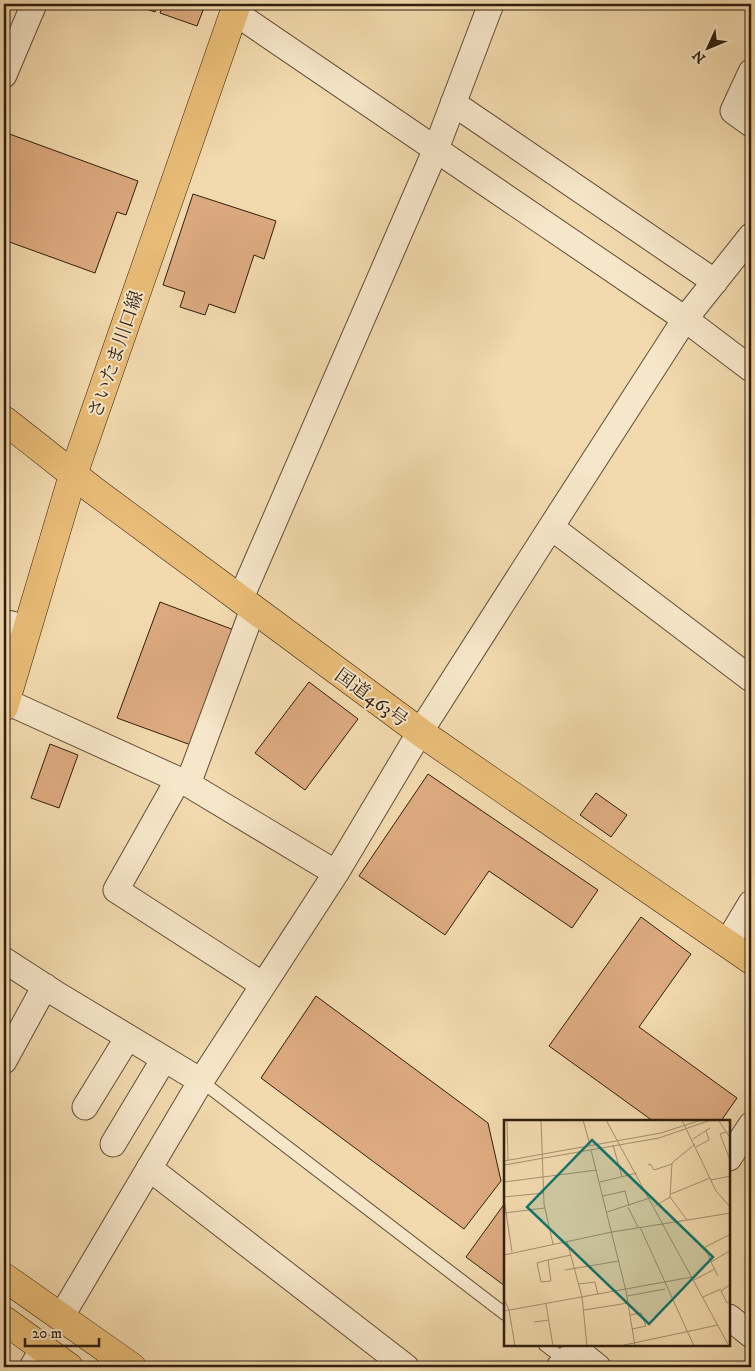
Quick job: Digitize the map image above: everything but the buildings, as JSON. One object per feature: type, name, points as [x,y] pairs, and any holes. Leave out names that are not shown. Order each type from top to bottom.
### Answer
[{"type":"main road","name":"さいたま川口線","points":[[4,704],[15,625],[73,475],[235,8]]},
{"type":"main road","name":"国道463号","points":[[4,420],[73,475],[246,605],[420,732],[751,960]]},
{"type":"main road","points":[[4,1277],[132,1367]]},
{"type":"main road","points":[[4,1320],[38,1358],[69,1367]]},
{"type":"street","points":[[4,75],[34,4]]},
{"type":"street","points":[[263,985],[116,890],[183,782],[246,605],[436,149],[491,4]]},
{"type":"street","points":[[235,8],[436,149],[685,319],[751,369]]},
{"type":"street","points":[[751,72],[732,111],[751,124]]},
{"type":"street","points":[[453,103],[715,282]]},
{"type":"street","points":[[61,1317],[201,1081],[336,873],[420,732],[551,527],[685,319],[750,240]]},
{"type":"street","points":[[551,527],[751,679]]},
{"type":"street","points":[[4,704],[183,782],[336,873]]},
{"type":"street","points":[[727,944],[751,903]]},
{"type":"street","points":[[4,960],[201,1081]]},
{"type":"street","points":[[4,1061],[45,986]]},
{"type":"street","points":[[84,1107],[128,1037]]},
{"type":"street","points":[[113,1144],[164,1059]]},
{"type":"street","points":[[730,1156],[751,1125]]},
{"type":"street","points":[[149,1168],[406,1367]]},
{"type":"street","points":[[730,1318],[751,1335]]},
{"type":"street","points":[[571,1356],[598,1367]]},
{"type":"lane","points":[[201,1081],[504,1313]]},
{"type":"lane","points":[[547,1346],[571,1356]]}]
